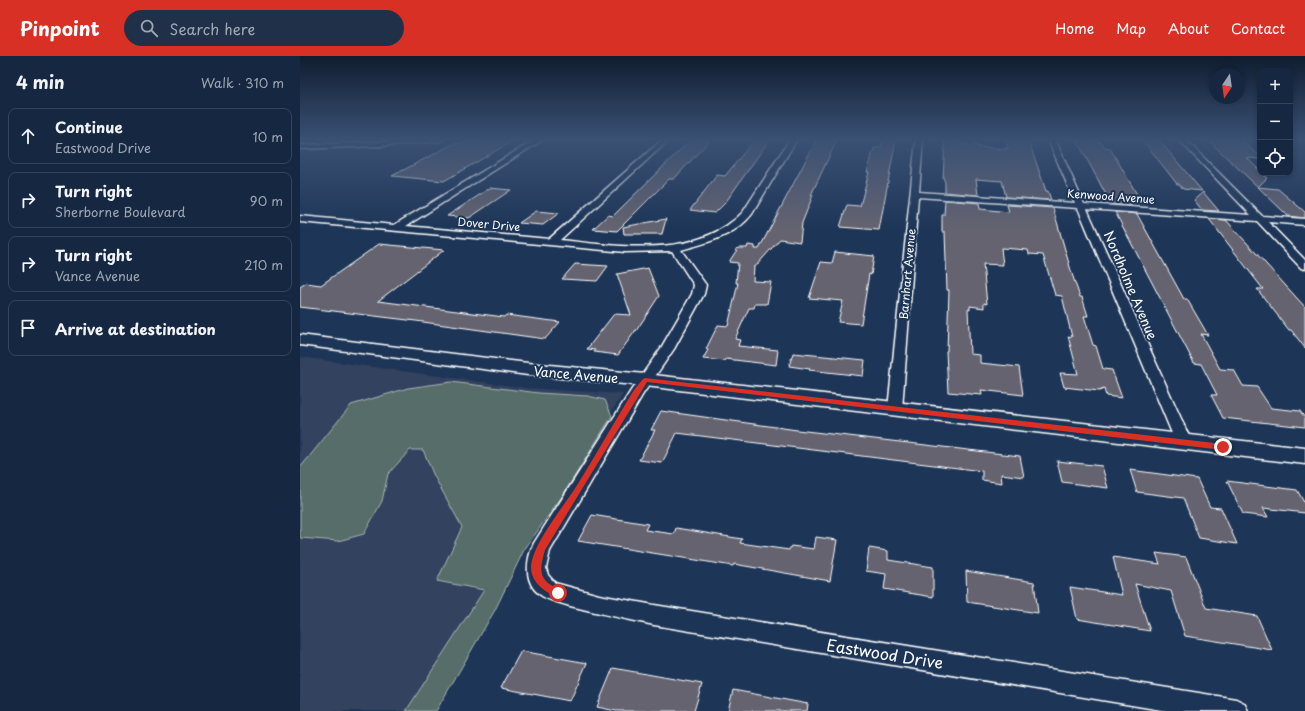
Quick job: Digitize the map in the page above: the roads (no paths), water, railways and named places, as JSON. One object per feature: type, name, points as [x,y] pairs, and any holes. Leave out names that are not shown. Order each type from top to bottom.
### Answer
[{"type":"street","points":[[396,228],[489,170]]},
{"type":"street","points":[[553,241],[631,170]]},
{"type":"street","name":"Dover Drive","points":[[300,219],[553,241],[625,249],[675,248],[719,235],[740,222],[747,214],[774,170]]},
{"type":"street","name":"Barnhart Avenue","points":[[895,409],[916,170]]},
{"type":"street","name":"Nordholme Avenue","points":[[1065,170],[1184,443]]},
{"type":"street","points":[[1212,170],[1305,266]]},
{"type":"street","name":"Kenwood Avenue","points":[[914,194],[1305,222]]},
{"type":"street","points":[[645,380],[667,349],[698,294],[700,285],[675,248]]},
{"type":"street","name":"Vance Avenue","points":[[300,340],[528,369],[645,380],[1305,456]]},
{"type":"street","name":"Eastwood Drive","points":[[645,380],[540,549],[536,568],[540,580],[548,589],[567,596],[654,615],[1236,711]]}]
